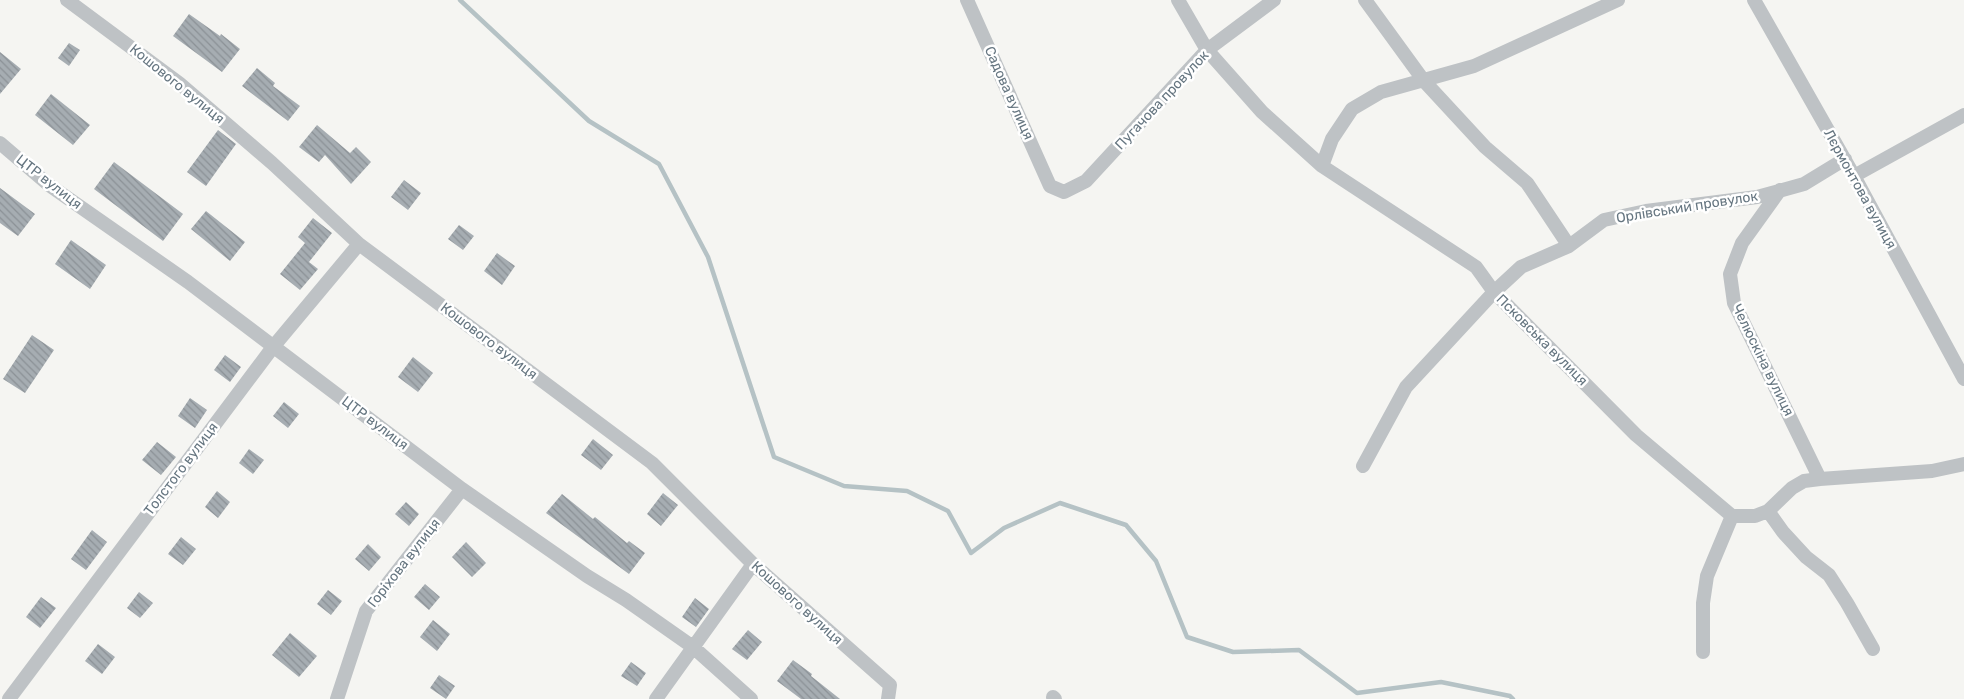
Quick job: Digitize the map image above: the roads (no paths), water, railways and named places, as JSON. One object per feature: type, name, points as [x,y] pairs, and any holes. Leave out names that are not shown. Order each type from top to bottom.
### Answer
[{"type":"street","name":"Кошового вулиця","points":[[67,0],[179,83],[272,163],[358,244],[652,463],[753,564],[890,686],[888,699]]},
{"type":"street","name":"Садова вулиця","points":[[967,0],[1050,186]]},
{"type":"street","name":"Псковська вулиця","points":[[1178,0],[1208,50],[1262,112],[1322,166],[1476,267],[1494,292],[1636,435],[1732,516]]},
{"type":"street","name":"Пугачова провулок","points":[[1050,186],[1064,192],[1086,182],[1208,50],[1274,0]]},
{"type":"street","points":[[1365,0],[1424,81],[1485,147],[1527,183],[1569,246]]},
{"type":"street","points":[[1322,166],[1332,139],[1352,109],[1381,92],[1474,66],[1618,0]]},
{"type":"street","name":"Лєрмонтова вулиця","points":[[1754,0],[1845,159],[1964,379]]},
{"type":"street","points":[[1854,176],[1964,116]]},
{"type":"street","name":"ЦТР вулиця","points":[[0,143],[49,185],[188,282],[462,489],[693,647],[751,699]]},
{"type":"street","name":"Орлівський провулок","points":[[1363,466],[1406,387],[1494,292],[1521,266],[1569,246],[1604,220],[1646,211],[1757,197],[1804,184],[1845,159]]},
{"type":"street","name":"Челюскіна вулиця","points":[[1780,190],[1742,243],[1730,274],[1734,303],[1820,479]]},
{"type":"street","name":"Толстого вулиця","points":[[9,699],[272,347],[358,244]]},
{"type":"street","points":[[1703,652],[1703,603],[1708,576],[1732,516],[1755,516],[1768,511],[1792,488],[1804,481],[1932,472],[1964,464]]},
{"type":"street","name":"Горіхова вулиця","points":[[337,699],[366,611],[462,489]]},
{"type":"street","points":[[1768,511],[1783,532],[1806,557],[1829,575],[1873,649]]},
{"type":"street","points":[[656,699],[753,564]]},
{"type":"waterway","points":[[460,0],[589,121],[659,164],[708,257],[774,457],[844,486],[907,491],[948,511],[971,553],[1004,528],[1060,503],[1126,525],[1156,561],[1187,637],[1233,652],[1299,650],[1357,693],[1441,682],[1510,696],[1513,699]]}]
